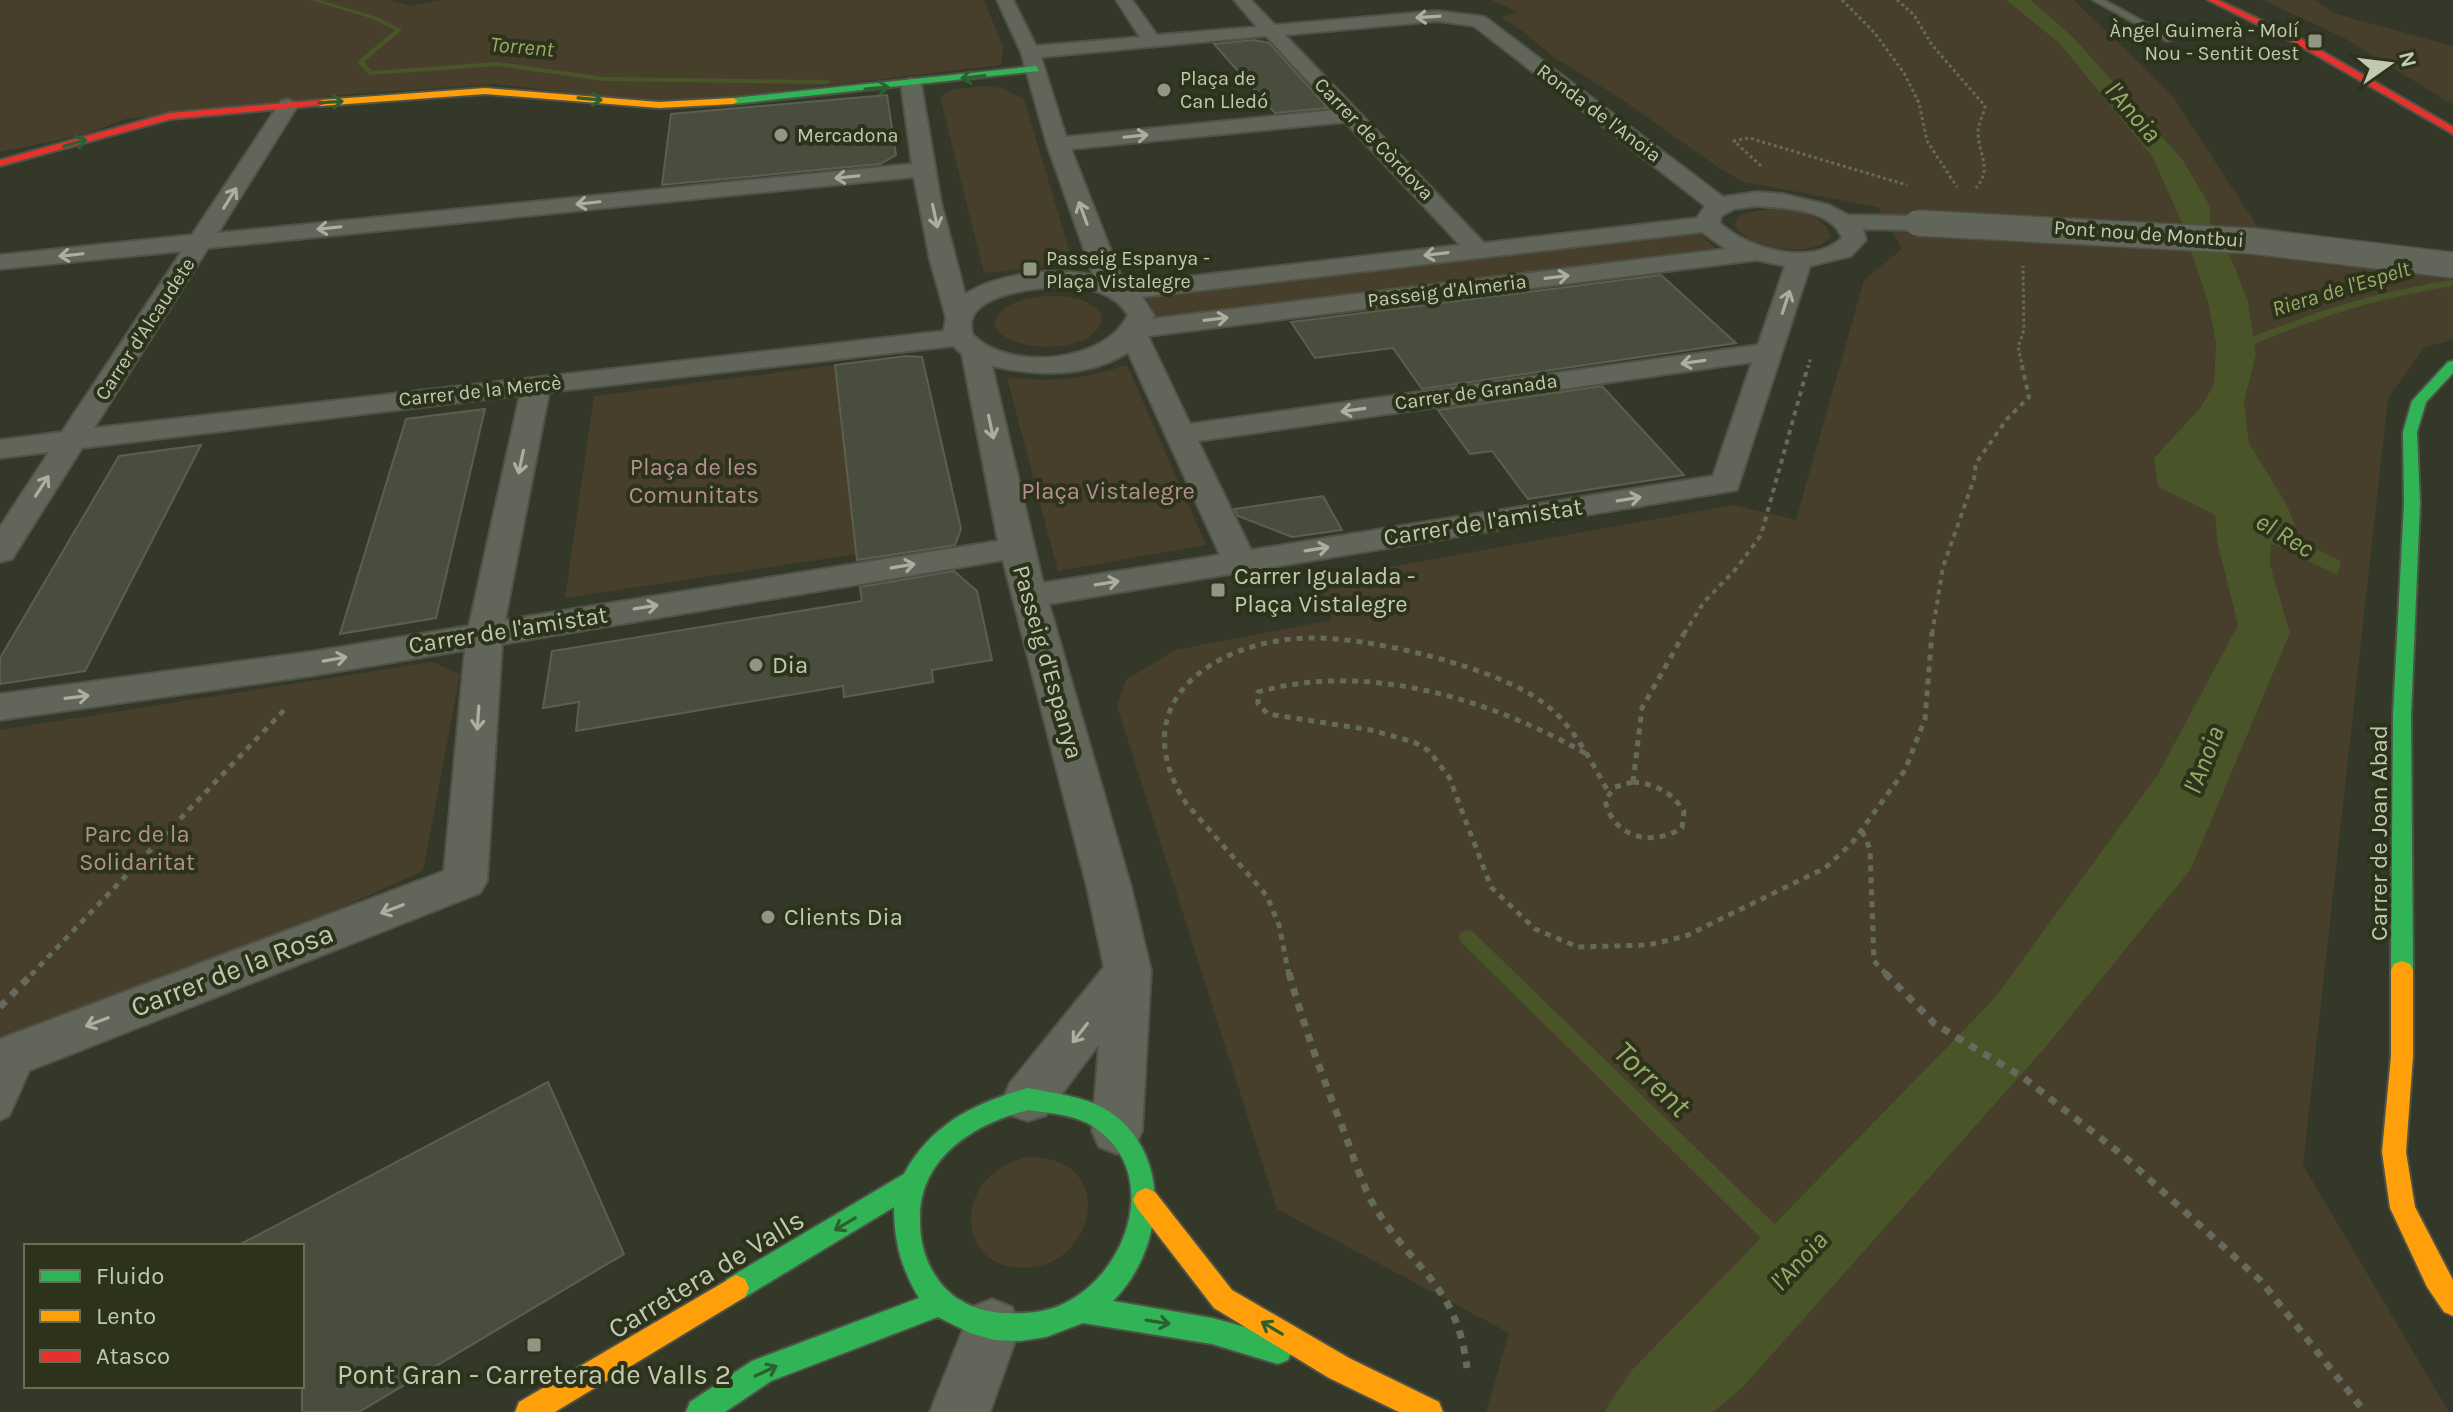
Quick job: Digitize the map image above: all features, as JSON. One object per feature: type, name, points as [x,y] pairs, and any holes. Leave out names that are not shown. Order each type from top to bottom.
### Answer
[{"type":"street","points":[[1005,0],[1033,60],[1058,144],[1116,289]]},
{"type":"street","points":[[1124,0],[1152,41]]},
{"type":"street","name":"Carrer de Còrdova","points":[[1242,0],[1477,249]]},
{"type":"street","points":[[1354,0],[1378,21]]},
{"type":"street","points":[[2212,0],[2298,41],[2453,131]]},
{"type":"street","name":"Ronda de l'Anoia","points":[[1378,21],[1437,16],[1479,21],[1714,215]]},
{"type":"street","points":[[0,163],[170,116],[485,91],[659,105],[725,102],[911,84],[1152,41],[1378,21]]},
{"type":"street","name":"Passeig d'Espanya","points":[[911,84],[950,291],[965,335],[1016,548],[1109,887],[1128,971],[1117,1131]]},
{"type":"street","name":"Carrer d'Alcaudete","points":[[0,552],[288,105]]},
{"type":"street","points":[[1058,144],[1350,115]]},
{"type":"street","points":[[0,262],[925,169]]},
{"type":"street","name":"Passeig d'Almeria","points":[[1116,289],[1477,249],[1714,215],[1757,199],[1781,200],[1817,208],[1844,222],[1852,231],[1854,240],[1849,248],[1821,258],[1800,259],[1755,253],[1723,240],[1714,215]]},
{"type":"street","name":"Pont nou de Montbui","points":[[1844,222],[2199,235],[2453,265]]},
{"type":"street","name":"Passeig d'Almeria","points":[[1136,332],[1755,253]]},
{"type":"street","points":[[1771,351],[1800,259]]},
{"type":"street","points":[[1062,278],[1116,289],[1135,302],[1141,315],[1136,332],[1117,348],[1092,359],[1061,365],[1028,365],[998,360],[965,335],[970,304],[987,293],[1022,282],[1062,278]]},
{"type":"street","points":[[1030,596],[1240,562],[1136,332]]},
{"type":"street","name":"Carrer de la Mercè","points":[[0,449],[965,335]]},
{"type":"street","name":"Carrer de Granada","points":[[1182,434],[1771,351]]},
{"type":"street","name":"Carrer de l'amistat","points":[[1240,562],[1726,483],[1771,351]]},
{"type":"street","name":"Carrer de Joan Abad","points":[[2453,365],[2419,401],[2410,432],[2412,504],[2402,715],[2402,1056],[2394,1152],[2403,1208],[2436,1278],[2453,1303]]},
{"type":"street","points":[[485,633],[536,386]]},
{"type":"street","name":"Carrer de l'amistat","points":[[0,707],[332,660],[1016,548]]},
{"type":"street","name":"Carrer de la Rosa","points":[[13,1054],[465,881],[485,633]]},
{"type":"street","points":[[1028,1099],[1128,971]]},
{"type":"street","points":[[1028,1099],[1077,1104],[1098,1115],[1117,1131],[1139,1162],[1146,1200],[1144,1224],[1136,1249],[1122,1272],[1104,1292],[1081,1309],[1038,1326],[992,1327],[955,1314],[939,1303],[919,1277],[907,1248],[905,1215],[912,1183],[924,1161],[958,1125],[1003,1103],[1028,1099]]},
{"type":"street","name":"Carretera de Valls","points":[[529,1412],[912,1183]]},
{"type":"street","points":[[1146,1200],[1223,1299],[1339,1368],[1429,1412]]},
{"type":"street","points":[[700,1412],[762,1371],[939,1303]]},
{"type":"street","points":[[1081,1309],[1212,1331],[1339,1368]]},
{"type":"street","points":[[960,1412],[992,1327]]},
{"type":"lane","points":[[2097,0],[2170,39]]},
{"type":"lane","points":[[0,1108],[13,1054]]},
{"type":"path","points":[[1585,753],[1529,723],[1471,703],[1422,691],[1330,680],[1273,685],[1258,692],[1258,704],[1268,714],[1371,730],[1414,742],[1429,751],[1449,777],[1491,887],[1535,929],[1578,947],[1648,945],[1686,936],[1825,868],[1862,831],[1905,770],[1925,719],[1932,627],[1943,567],[1974,479],[1976,463],[1984,448],[2029,397],[2018,347],[2024,330],[2025,275],[2016,256],[2017,241],[2003,218],[1962,192],[1938,161],[1923,133],[1922,111],[1911,86],[1884,45],[1842,0]]},
{"type":"path","points":[[1897,0],[1914,15],[1932,45],[1985,106],[1978,128],[1986,157],[1985,175],[1977,187],[1946,193]]},
{"type":"path","points":[[1781,200],[1778,190],[1759,164],[1734,141],[1749,138],[1911,186]]},
{"type":"path","points":[[1467,1382],[1467,1352],[1460,1323],[1447,1295],[1373,1203],[1328,1094],[1286,963],[1280,928],[1267,896],[1179,792],[1166,766],[1163,739],[1166,712],[1181,689],[1203,670],[1230,654],[1262,642],[1297,636],[1334,637],[1403,651],[1512,683],[1558,712],[1609,793]]},
{"type":"path","points":[[0,1007],[332,660]]},
{"type":"path","points":[[1633,782],[1665,790],[1684,812],[1682,828],[1667,838],[1633,836],[1608,816],[1605,800],[1609,793],[1615,787],[1633,782]]},
{"type":"path","points":[[1862,831],[1870,849],[1874,961],[1935,1024],[2024,1078],[2126,1158],[2261,1281],[2365,1412]]},
{"type":"green space","points":[[0,0],[388,0],[410,6],[443,0],[984,0],[1003,47],[1001,65],[694,101],[641,101],[495,84],[352,94],[126,119],[82,135],[0,152]]},
{"type":"green space","points":[[1491,0],[2006,0],[2060,44],[2153,158],[2180,219],[2208,302],[2216,343],[2214,384],[2200,408],[2154,458],[2158,487],[2215,515],[2217,541],[2238,625],[2158,774],[1993,1000],[1632,1370],[1604,1412],[1486,1412],[1509,1333],[1277,1209],[1117,706],[1126,680],[1175,650],[1332,620],[1318,580],[1733,505],[1796,520],[1864,280],[1902,249],[1878,207],[1744,182],[1553,57],[1501,17],[1518,12]]},
{"type":"green space","points":[[2031,0],[2074,0],[2171,94],[2257,226],[2453,255],[2453,340],[2425,347],[2388,398],[2303,1165],[2449,1412],[1713,1412],[1743,1387],[2045,1048],[2191,869],[2290,633],[2270,564],[2271,543],[2336,574],[2341,561],[2301,541],[2287,505],[2249,443],[2244,402],[2256,354],[2248,301],[2232,260],[2210,222],[2210,206],[2183,160],[2074,38]]},
{"type":"green space","points":[[2263,0],[2314,0],[2336,14],[2453,46],[2453,105],[2346,39]]},
{"type":"green space","points":[[983,86],[1002,88],[1024,99],[1073,263],[984,273],[940,97],[950,90]]},
{"type":"green space","points":[[1758,210],[1800,212],[1819,221],[1831,236],[1811,248],[1766,245],[1741,233],[1734,224],[1740,215]]},
{"type":"green space","points":[[1694,229],[1720,252],[1158,321],[1144,292]]},
{"type":"green space","points":[[1047,296],[1070,297],[1091,304],[1102,315],[1098,328],[1088,338],[1054,347],[1018,342],[1003,335],[994,325],[1008,306]]},
{"type":"green space","name":"Plaça de les Comunitats","points":[[835,365],[857,554],[565,598],[594,396]]},
{"type":"green space","name":"Plaça Vistalegre","points":[[1127,365],[1206,545],[1058,571],[1007,378],[1067,379]]},
{"type":"green space","name":"Parc de la Solidaritat","points":[[432,662],[460,674],[423,871],[0,1060],[0,730]]},
{"type":"green space","points":[[1028,1157],[1055,1161],[1077,1175],[1086,1191],[1086,1218],[1074,1243],[1056,1259],[1033,1267],[1007,1266],[987,1256],[975,1241],[971,1222],[974,1202],[984,1183],[1002,1167]]},
{"type":"water","points":[[2006,0],[2031,0],[2074,38],[2183,160],[2210,206],[2210,222],[2232,260],[2248,301],[2256,354],[2244,402],[2249,443],[2287,505],[2301,541],[2341,561],[2337,575],[2271,543],[2270,564],[2290,633],[2191,869],[2045,1048],[1743,1387],[1713,1412],[1604,1412],[1632,1370],[1993,1000],[2158,774],[2238,625],[2217,541],[2215,515],[2158,487],[2154,458],[2200,408],[2214,384],[2216,343],[2208,302],[2180,219],[2153,158],[2060,44]]},
{"type":"building","points":[[1254,40],[1269,43],[1328,108],[1275,113],[1214,44]]},
{"type":"building","name":"Mercadona","points":[[887,95],[896,155],[880,164],[662,185],[671,114]]},
{"type":"building","points":[[1661,275],[1736,343],[1422,389],[1393,348],[1315,358],[1291,322]]},
{"type":"building","points":[[906,356],[922,357],[961,529],[955,545],[857,560],[835,365]]},
{"type":"building","points":[[1602,386],[1684,475],[1528,499],[1492,451],[1470,454],[1438,410]]},
{"type":"building","points":[[485,409],[436,618],[340,634],[406,419]]},
{"type":"building","points":[[201,445],[85,671],[0,684],[0,658],[119,456]]},
{"type":"building","points":[[1323,496],[1342,530],[1292,537],[1238,516],[1234,509]]},
{"type":"building","name":"Dia","points":[[954,571],[977,591],[992,660],[932,670],[933,682],[844,697],[843,686],[576,731],[579,702],[543,708],[552,651],[862,601],[860,587]]},
{"type":"building","points":[[548,1082],[624,1254],[359,1412],[302,1412],[304,1244],[241,1244]]},
{"type":"waterway","name":"Torrent","points":[[313,0],[375,18],[399,30],[360,62],[370,73],[497,64],[604,79],[827,82]]},
{"type":"waterway","name":"Riera de l'Espelt","points":[[2244,345],[2346,306],[2453,283]]},
{"type":"waterway","name":"Torrent","points":[[1467,937],[1781,1244]]},
{"type":"traffic: fast","points":[[733,101],[1036,69]]},
{"type":"traffic: fast","points":[[2402,970],[2402,715],[2412,504],[2410,432],[2419,401],[2453,365]]},
{"type":"traffic: fast","points":[[1028,1099],[1080,1109],[1103,1120],[1116,1133],[1132,1155],[1142,1181],[1142,1219],[1137,1238],[1119,1274],[1092,1302],[1046,1324],[1020,1328],[994,1326],[970,1320],[948,1308],[929,1291],[916,1268],[907,1236],[907,1207],[914,1180],[928,1156],[947,1136],[998,1107],[1028,1099]]},
{"type":"traffic: fast","points":[[736,1288],[912,1183]]},
{"type":"traffic: fast","points":[[700,1412],[762,1371],[939,1303]]},
{"type":"traffic: fast","points":[[1081,1309],[1212,1331],[1278,1350]]},
{"type":"traffic: slow","points":[[320,103],[485,91],[659,105],[733,101]]},
{"type":"traffic: slow","points":[[2402,970],[2402,1056],[2394,1152],[2403,1208],[2436,1278],[2453,1303]]},
{"type":"traffic: slow","points":[[1146,1200],[1223,1299],[1339,1368],[1429,1412]]},
{"type":"traffic: slow","points":[[529,1412],[736,1288]]},
{"type":"traffic: jam","points":[[2212,0],[2298,41],[2453,131]]},
{"type":"traffic: jam","points":[[0,163],[170,116],[320,103]]},
{"type":"place","name":"Àngel Guimerà - Molí Nou - Sentit Oest","points":[[2315,41]]},
{"type":"place","name":"Plaça de Can Lledó","points":[[1164,90]]},
{"type":"place","name":"Mercadona","points":[[781,135]]},
{"type":"place","name":"Passeig Espanya - Plaça Vistalegre","points":[[1030,269]]},
{"type":"place","name":"Carrer Igualada - Plaça Vistalegre","points":[[1218,590]]},
{"type":"place","name":"Dia","points":[[756,665]]},
{"type":"place","name":"Clients Dia","points":[[768,917]]},
{"type":"place","name":"Pont Gran - Carretera de Valls 2","points":[[534,1345]]},
{"type":"water label","name":"l'Anoia","points":[[2133,112]]},
{"type":"water label","name":"el Rec","points":[[2285,535]]},
{"type":"water label","name":"l'Anoia","points":[[2204,760]]},
{"type":"water label","name":"l'Anoia","points":[[1799,1261]]}]
